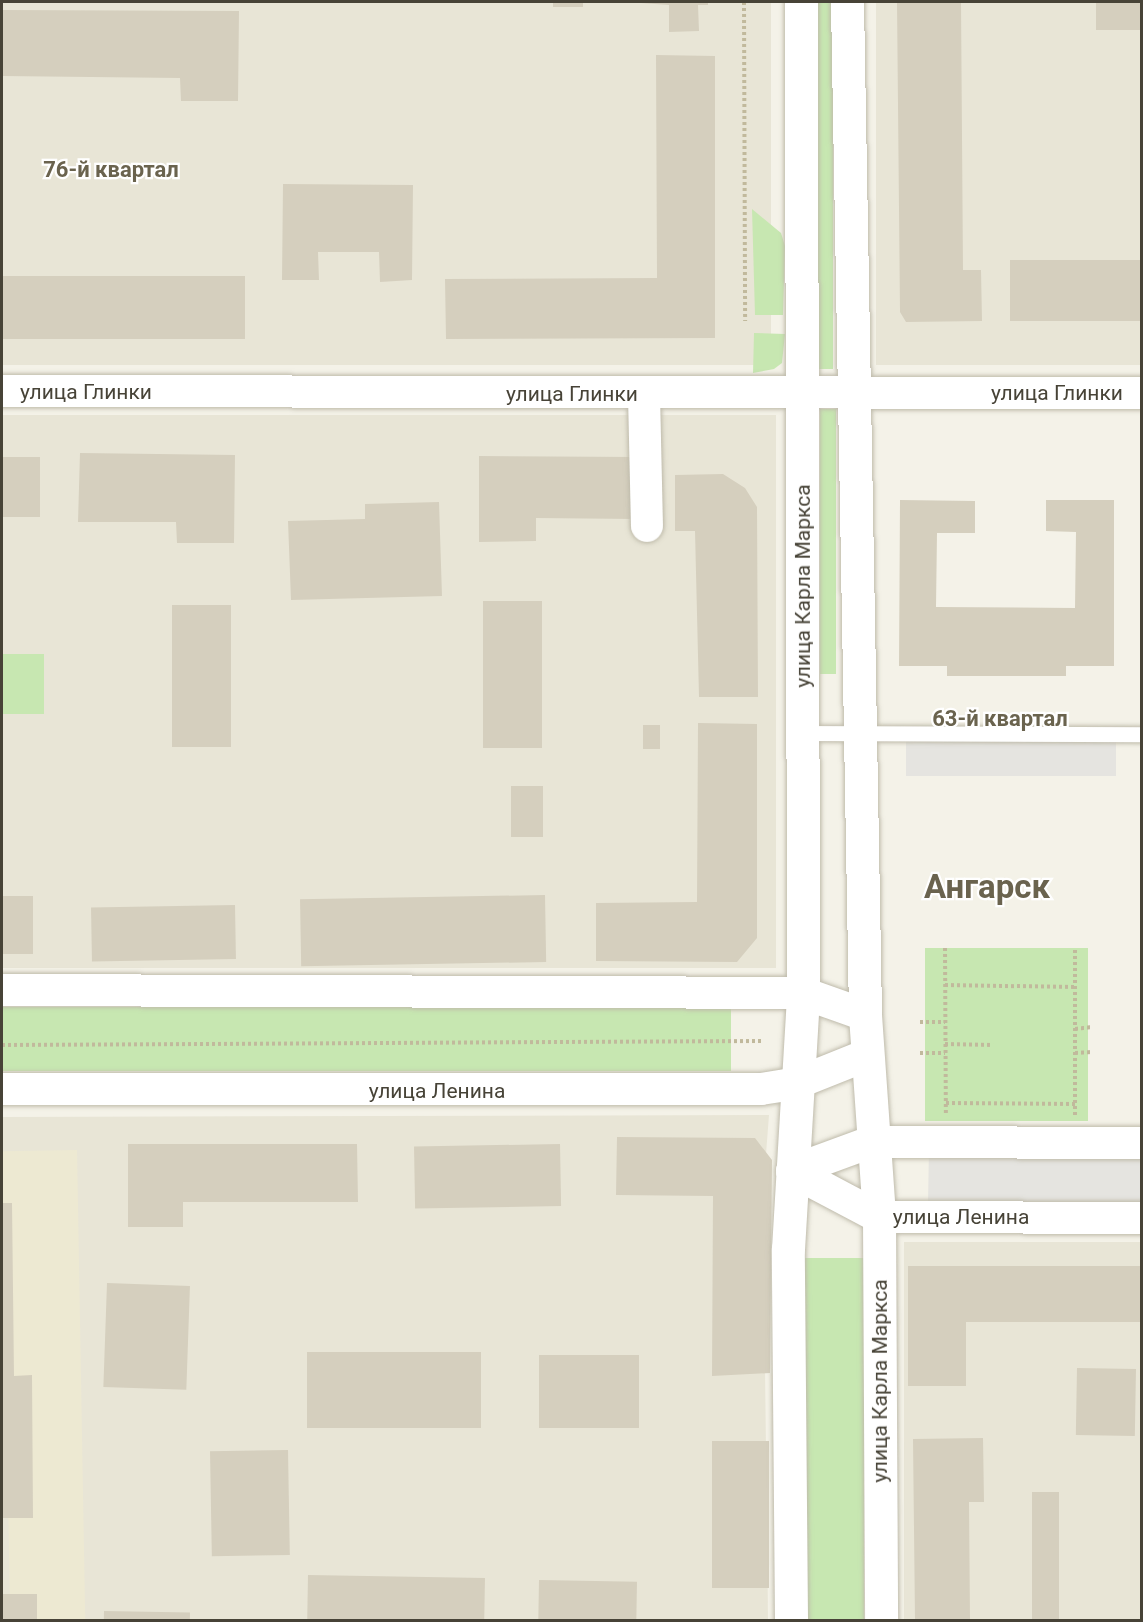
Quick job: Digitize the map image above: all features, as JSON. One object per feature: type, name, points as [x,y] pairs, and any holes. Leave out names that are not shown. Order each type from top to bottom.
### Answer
[{"type":"street","name":"улица Карла Маркса","points":[[791,1620],[792,1171],[803,993],[801,2]]},
{"type":"street","name":"улица Карла Маркса","points":[[847,2],[864,735],[865,1015],[871,1142],[879,1217],[881,1620]]},
{"type":"street","name":"улица Глинки","points":[[2,391],[644,395],[856,390],[1142,393]]},
{"type":"street","points":[[644,395],[647,526]]},
{"type":"street","points":[[2,990],[803,993],[865,1015]]},
{"type":"street","name":"улица Ленина","points":[[2,1089],[743,1089],[797,1083],[867,1055]]},
{"type":"street","points":[[792,1171],[871,1142],[1142,1143]]},
{"type":"street","name":"улица Ленина","points":[[792,1171],[879,1217],[1142,1218]]},
{"type":"lane","points":[[804,733],[864,735],[1141,734]]},
{"type":"path","points":[[744,2],[745,321]]},
{"type":"path","points":[[945,948],[946,1124]]},
{"type":"path","points":[[1075,950],[1075,1125]]},
{"type":"path","points":[[945,985],[1075,987]]},
{"type":"path","points":[[920,1022],[945,1022]]},
{"type":"path","points":[[1075,1029],[1092,1027]]},
{"type":"path","points":[[2,1045],[761,1041]]},
{"type":"path","points":[[945,1044],[993,1045]]},
{"type":"path","points":[[1075,1053],[1092,1052]]},
{"type":"path","points":[[920,1053],[945,1053]]},
{"type":"path","points":[[946,1103],[1075,1104]]},
{"type":"shaded area","name":"76-й квартал","points":[[2,2],[771,2],[771,365],[2,365]]},
{"type":"shaded area","points":[[876,2],[1141,2],[1141,365],[876,365]]},
{"type":"shaded area","points":[[2,415],[776,415],[776,968],[2,968]]},
{"type":"shaded area","points":[[906,734],[1116,734],[1116,776],[906,776]]},
{"type":"shaded area","points":[[769,1115],[763,1193],[768,1620],[2,1620],[2,1117]]},
{"type":"shaded area","points":[[929,1147],[1141,1151],[1140,1219],[928,1215]]},
{"type":"shaded area","points":[[77,1150],[85,1620],[10,1620],[2,1151]]},
{"type":"shaded area","points":[[904,1242],[1141,1242],[1141,1620],[904,1620]]},
{"type":"green space","points":[[816,2],[833,2],[833,369],[816,369]]},
{"type":"green space","points":[[752,209],[781,233],[785,246],[783,315],[755,315]]},
{"type":"green space","points":[[754,333],[785,334],[782,363],[774,369],[753,373]]},
{"type":"green space","points":[[820,409],[836,409],[836,674],[820,674]]},
{"type":"green space","points":[[2,654],[44,654],[44,714],[2,714]]},
{"type":"green space","points":[[925,948],[1088,948],[1088,1121],[925,1121]]},
{"type":"green space","points":[[2,1007],[731,1007],[731,1071],[2,1071]]},
{"type":"green space","points":[[804,1258],[864,1258],[864,1620],[804,1620]]},
{"type":"building","points":[[553,2],[583,2],[583,7],[553,7]]},
{"type":"building","points":[[627,2],[708,2],[708,5],[698,5],[699,31],[669,32],[669,5]]},
{"type":"building","points":[[897,2],[961,2],[963,270],[981,270],[982,321],[906,322],[900,312]]},
{"type":"building","points":[[1096,2],[1142,2],[1142,30],[1096,30]]},
{"type":"building","points":[[2,10],[239,11],[238,101],[181,101],[180,78],[2,76]]},
{"type":"building","points":[[656,55],[715,56],[715,338],[446,339],[445,279],[657,278]]},
{"type":"building","points":[[283,184],[413,185],[412,280],[380,282],[379,252],[318,252],[319,280],[282,280]]},
{"type":"building","points":[[1010,260],[1142,260],[1142,321],[1010,321]]},
{"type":"building","points":[[2,276],[245,276],[245,339],[2,339]]},
{"type":"building","points":[[80,453],[235,455],[234,543],[177,543],[176,522],[78,522]]},
{"type":"building","points":[[479,456],[635,457],[636,519],[536,518],[536,541],[479,542]]},
{"type":"building","points":[[2,457],[40,457],[40,517],[2,517]]},
{"type":"building","points":[[723,474],[745,488],[757,507],[758,697],[699,697],[695,531],[675,531],[675,475]]},
{"type":"building","points":[[900,500],[975,501],[975,533],[937,533],[936,607],[1075,608],[1076,532],[1046,531],[1046,500],[1114,500],[1114,666],[1066,666],[1066,676],[947,676],[947,666],[899,666]]},
{"type":"building","points":[[439,502],[442,596],[291,600],[288,521],[365,519],[365,504]]},
{"type":"building","points":[[483,601],[542,601],[542,748],[483,748]]},
{"type":"building","points":[[172,605],[231,605],[231,747],[172,747]]},
{"type":"building","points":[[698,723],[757,724],[757,938],[737,962],[596,961],[596,903],[697,902]]},
{"type":"building","points":[[643,725],[660,725],[660,749],[643,749]]},
{"type":"building","points":[[511,786],[543,786],[543,837],[511,837]]},
{"type":"building","points":[[545,895],[546,962],[301,966],[300,899]]},
{"type":"building","points":[[2,896],[33,896],[33,954],[2,954]]},
{"type":"building","points":[[235,905],[236,959],[92,962],[91,908]]},
{"type":"building","points":[[617,1137],[755,1138],[772,1160],[770,1373],[712,1376],[713,1196],[616,1195]]},
{"type":"building","points":[[128,1144],[357,1144],[358,1202],[183,1202],[183,1227],[128,1227]]},
{"type":"building","points":[[560,1144],[561,1206],[415,1209],[414,1147]]},
{"type":"building","points":[[2,1203],[12,1203],[14,1376],[32,1375],[33,1518],[2,1518]]},
{"type":"building","points":[[908,1266],[1142,1266],[1142,1322],[966,1322],[966,1386],[908,1386]]},
{"type":"building","points":[[107,1283],[190,1286],[186,1390],[103,1387]]},
{"type":"building","points":[[307,1352],[481,1352],[481,1428],[307,1428]]},
{"type":"building","points":[[539,1355],[639,1355],[639,1428],[539,1428]]},
{"type":"building","points":[[1077,1368],[1136,1369],[1135,1436],[1076,1435]]},
{"type":"building","points":[[983,1438],[984,1502],[969,1502],[970,1620],[915,1620],[913,1439]]},
{"type":"building","points":[[712,1441],[769,1441],[769,1588],[712,1588]]},
{"type":"building","points":[[288,1450],[290,1555],[212,1556],[210,1451]]},
{"type":"building","points":[[1032,1492],[1059,1492],[1059,1620],[1032,1620]]},
{"type":"building","points":[[308,1575],[485,1578],[484,1620],[307,1620]]},
{"type":"building","points":[[539,1580],[637,1582],[636,1620],[538,1620]]},
{"type":"building","points":[[2,1594],[37,1594],[37,1620],[2,1620]]},
{"type":"building","points":[[104,1611],[190,1613],[190,1620],[104,1620]]},
{"type":"district","name":"76-й квартал","points":[[111,170]]},
{"type":"district","name":"63-й квартал","points":[[1000,719]]},
{"type":"district","name":"Ангарск","points":[[987,887]]}]
